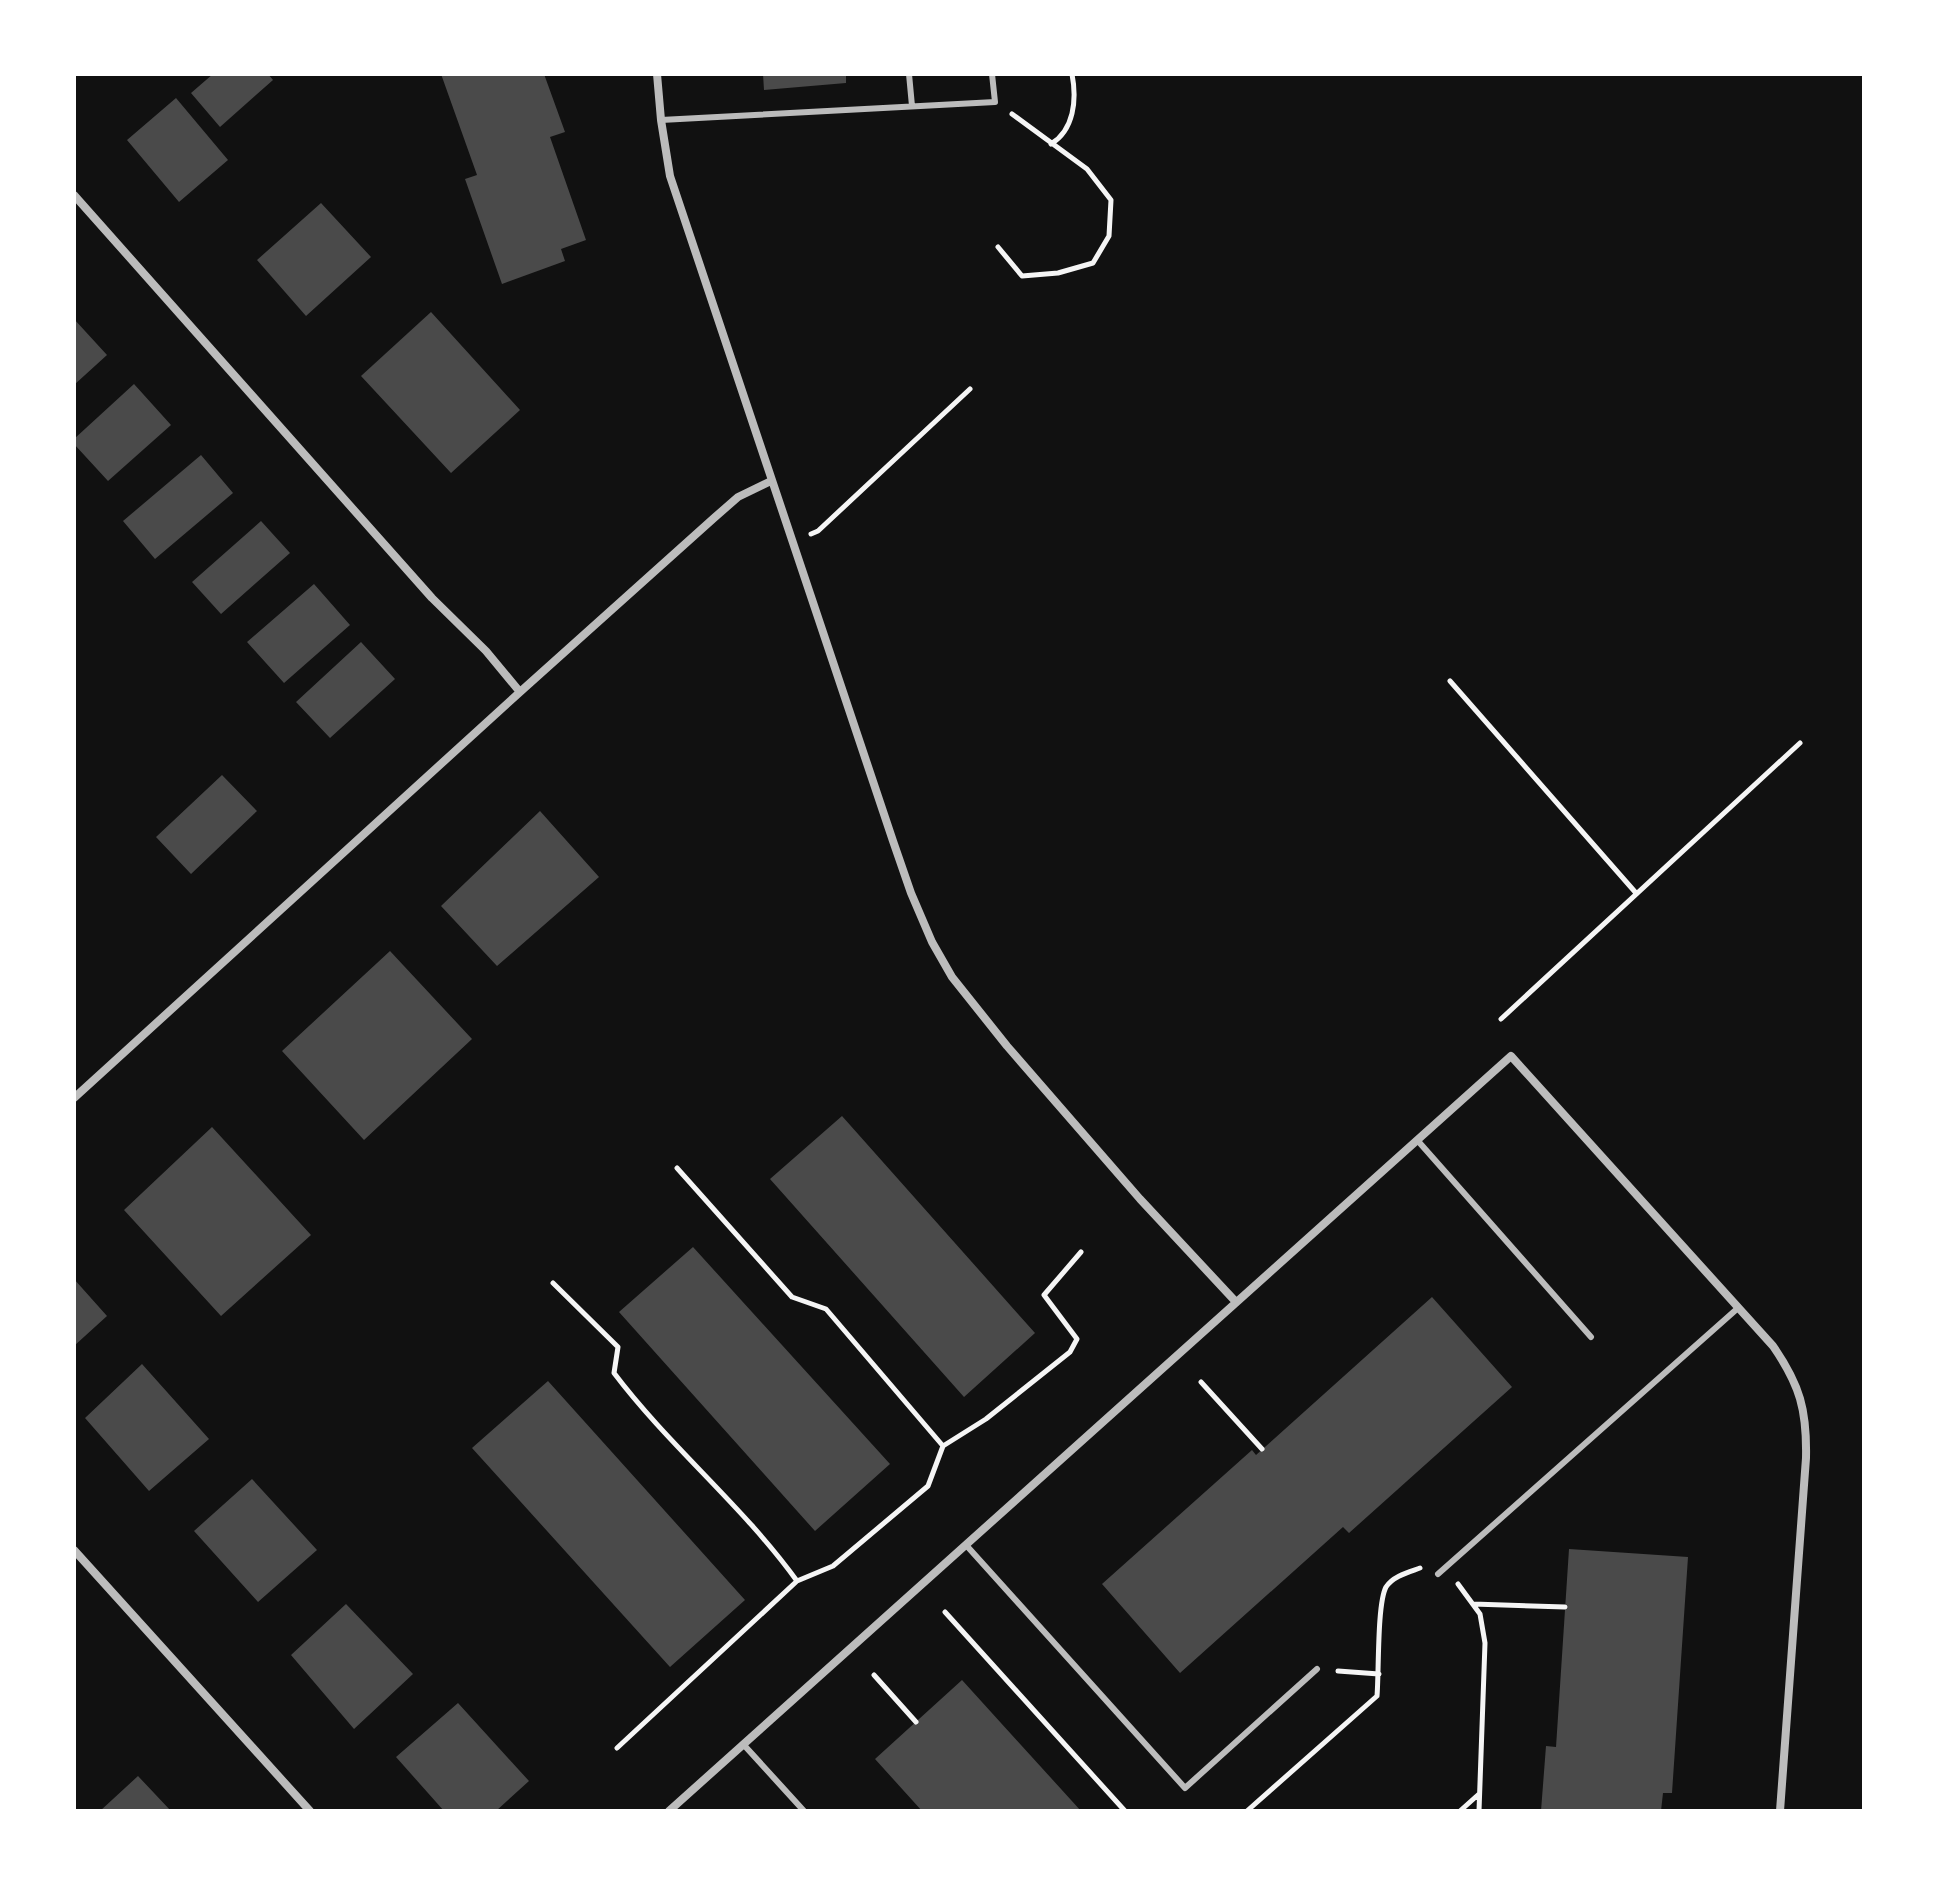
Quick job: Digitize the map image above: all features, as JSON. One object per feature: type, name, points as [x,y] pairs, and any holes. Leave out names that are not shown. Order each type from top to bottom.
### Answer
[{"type":"street","points":[[657,74],[670,176],[911,893],[945,965],[1007,1046],[1140,1199],[1236,1302]]},
{"type":"street","points":[[74,195],[432,598],[486,651],[520,692]]},
{"type":"street","points":[[74,1098],[738,497],[771,481]]},
{"type":"street","points":[[669,1811],[1511,1056],[1773,1346],[1792,1375],[1801,1397],[1806,1426],[1780,1811]]},
{"type":"street","points":[[74,1550],[310,1811]]},
{"type":"lane","points":[[909,74],[912,106]]},
{"type":"lane","points":[[661,120],[995,102],[992,74]]},
{"type":"lane","points":[[1418,1141],[1591,1337]]},
{"type":"lane","points":[[1438,1574],[1738,1308]]},
{"type":"lane","points":[[966,1545],[1185,1788],[1317,1669]]},
{"type":"lane","points":[[743,1744],[804,1811]]},
{"type":"path","points":[[1051,144],[1064,136],[1072,117],[1072,74]]},
{"type":"path","points":[[995,102],[1087,169],[1111,200],[1109,236],[1093,263],[1058,273],[1022,276],[998,247]]},
{"type":"path","points":[[808,534],[818,531],[970,389]]},
{"type":"path","points":[[1450,681],[1636,893]]},
{"type":"path","points":[[1501,1019],[1800,743]]},
{"type":"path","points":[[677,1168],[792,1297],[826,1309],[943,1446]]},
{"type":"path","points":[[617,1748],[797,1581],[833,1566],[928,1486],[943,1446],[986,1419],[1070,1352],[1077,1339],[1044,1295],[1081,1252]]},
{"type":"path","points":[[553,1283],[618,1347],[614,1373],[628,1392],[716,1486],[797,1581]]},
{"type":"path","points":[[1201,1382],[1262,1449]]},
{"type":"path","points":[[1247,1811],[1377,1696],[1382,1602],[1387,1585],[1401,1574],[1422,1567],[1457,1583],[1480,1614],[1485,1643],[1479,1811]]},
{"type":"path","points":[[1473,1604],[1565,1607]]},
{"type":"path","points":[[945,1612],[1125,1811]]},
{"type":"path","points":[[1317,1669],[1379,1674]]},
{"type":"path","points":[[874,1675],[916,1722]]},
{"type":"path","points":[[1460,1811],[1480,1794]]},
{"type":"building","points":[[213,74],[268,74],[273,80],[220,127],[191,93]]},
{"type":"building","points":[[441,74],[544,74],[565,132],[550,137],[586,240],[561,249],[565,261],[502,284],[465,179],[477,175]]},
{"type":"building","points":[[763,74],[846,74],[846,83],[764,90]]},
{"type":"building","points":[[176,98],[228,160],[179,202],[127,140]]},
{"type":"building","points":[[321,203],[371,257],[306,316],[257,260]]},
{"type":"building","points":[[431,312],[520,410],[451,473],[361,376]]},
{"type":"building","points":[[74,319],[107,355],[74,385]]},
{"type":"building","points":[[134,384],[171,425],[108,481],[74,444],[74,439]]},
{"type":"building","points":[[201,455],[233,493],[155,559],[123,521]]},
{"type":"building","points":[[261,521],[290,553],[221,614],[192,582]]},
{"type":"building","points":[[314,584],[350,625],[284,683],[247,642]]},
{"type":"building","points":[[361,642],[395,679],[330,738],[296,702]]},
{"type":"building","points":[[222,775],[257,811],[191,874],[156,837]]},
{"type":"building","points":[[540,811],[599,877],[497,966],[441,906]]},
{"type":"building","points":[[390,951],[472,1039],[364,1140],[282,1051]]},
{"type":"building","points":[[842,1116],[1035,1333],[964,1397],[770,1179]]},
{"type":"building","points":[[212,1127],[311,1235],[221,1316],[124,1210]]},
{"type":"building","points":[[693,1247],[890,1464],[815,1531],[619,1312]]},
{"type":"building","points":[[74,1279],[107,1316],[74,1346]]},
{"type":"building","points":[[1432,1297],[1512,1387],[1349,1533],[1343,1527],[1180,1673],[1102,1584],[1252,1450],[1256,1455]]},
{"type":"building","points":[[142,1364],[209,1439],[149,1491],[85,1418]]},
{"type":"building","points":[[548,1381],[745,1600],[670,1667],[472,1448]]},
{"type":"building","points":[[252,1479],[317,1550],[258,1602],[194,1531]]},
{"type":"building","points":[[1569,1549],[1688,1557],[1672,1793],[1663,1793],[1661,1811],[1541,1811],[1546,1746],[1556,1747]]},
{"type":"building","points":[[346,1604],[413,1674],[354,1729],[291,1655]]},
{"type":"building","points":[[962,1680],[1081,1811],[922,1811],[875,1759]]},
{"type":"building","points":[[458,1703],[529,1781],[496,1811],[444,1811],[396,1757]]},
{"type":"building","points":[[138,1776],[171,1811],[100,1811]]}]
